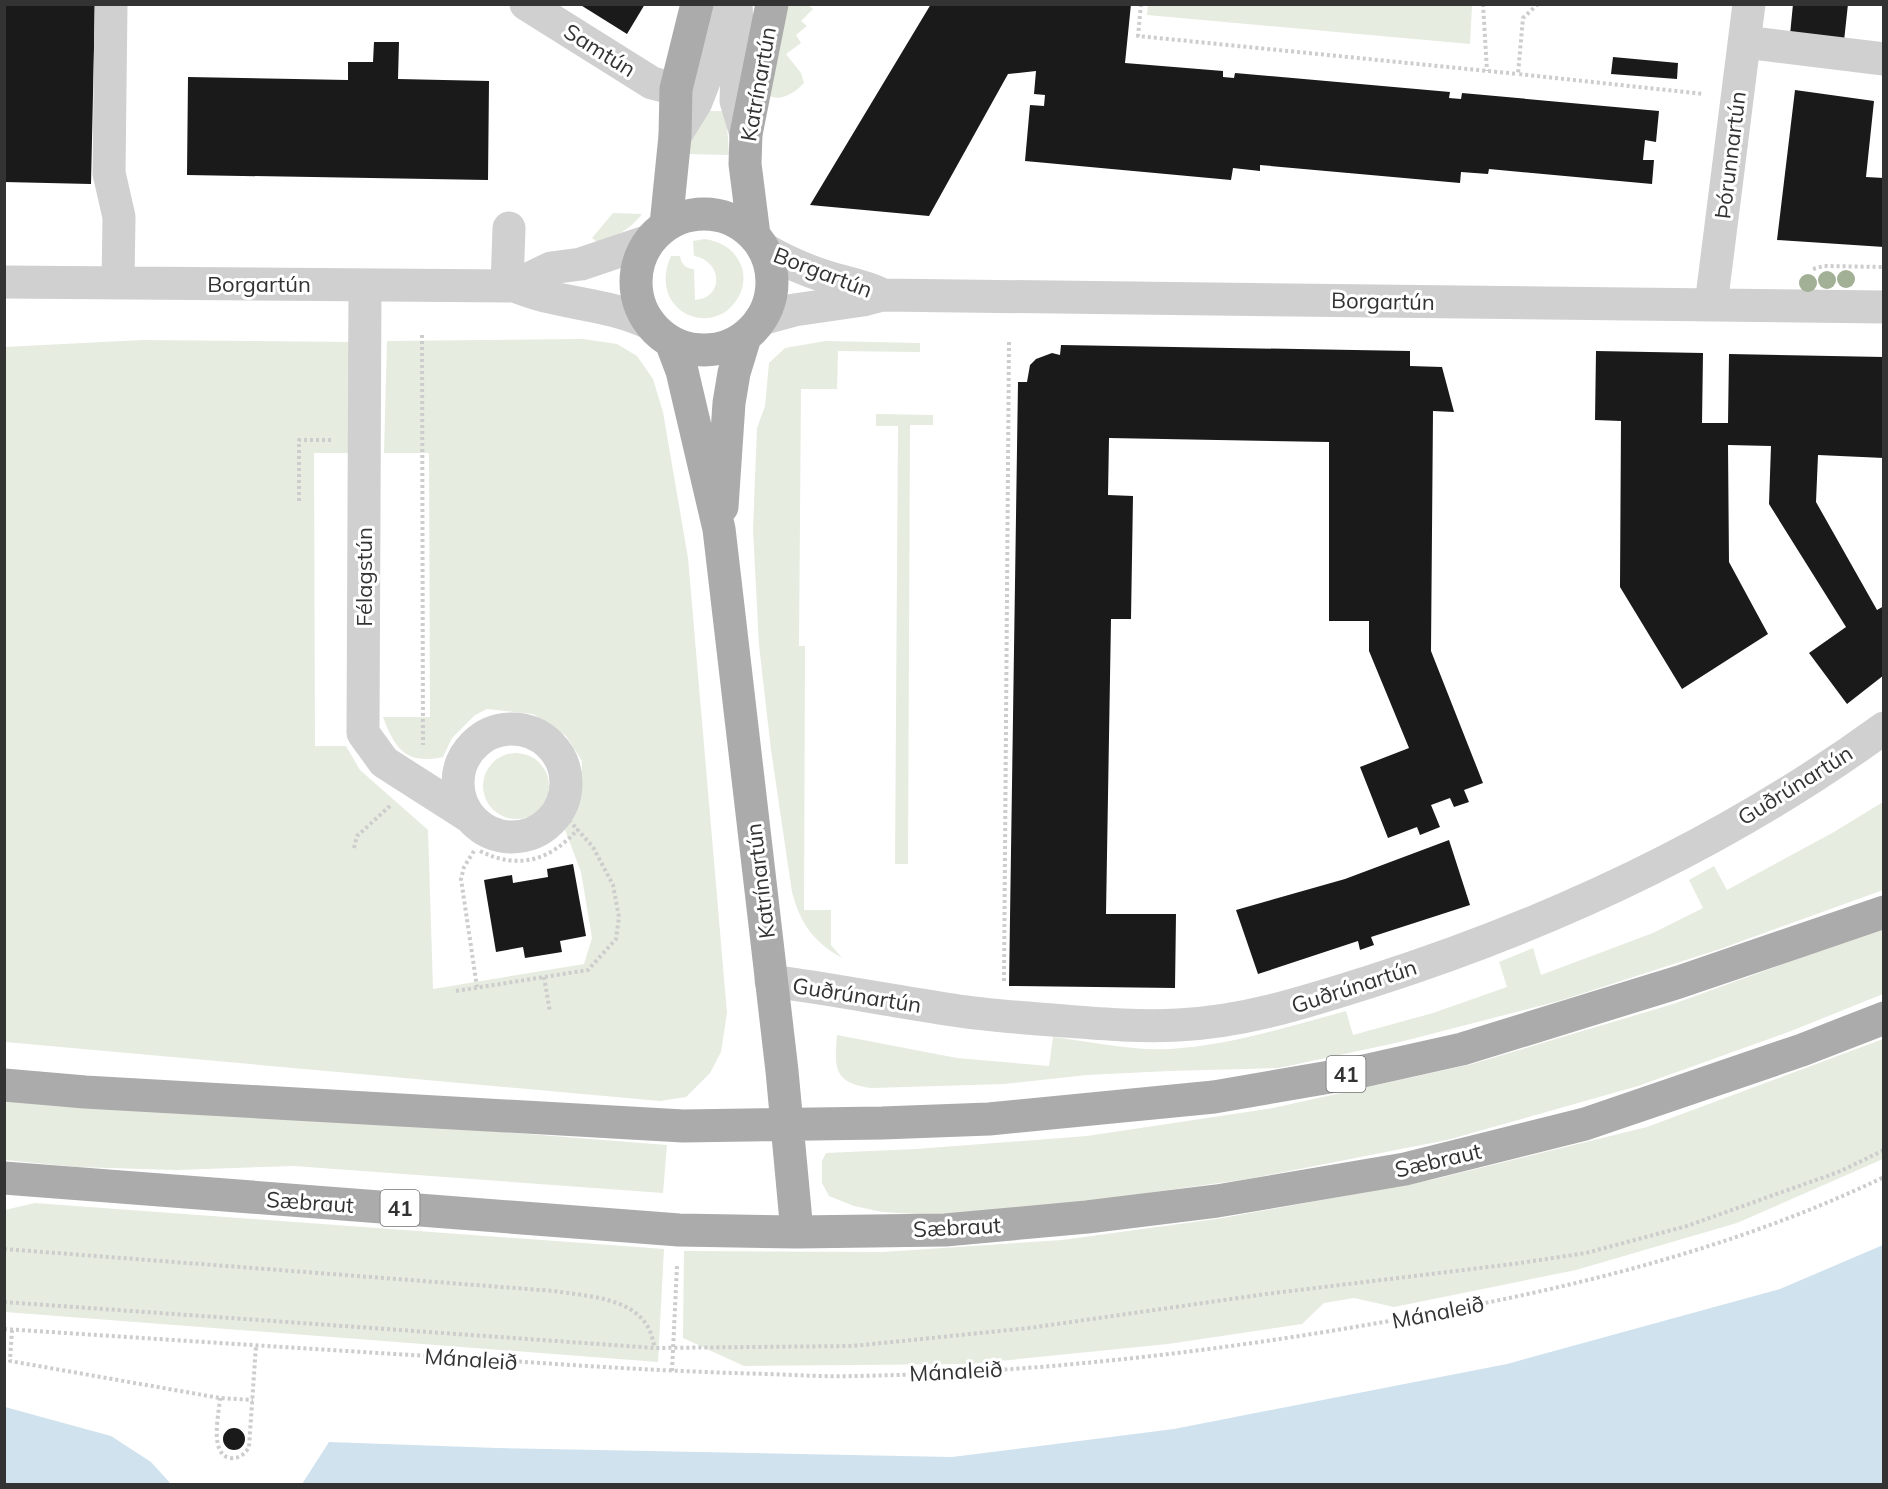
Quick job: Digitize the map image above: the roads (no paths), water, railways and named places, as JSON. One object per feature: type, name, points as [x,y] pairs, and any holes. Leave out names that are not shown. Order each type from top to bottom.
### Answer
[{"type":"main road","points":[[659,332],[638,303],[635,282],[639,260],[657,233],[675,136],[676,89],[697,4]]},
{"type":"main road","name":"Katrínartún","points":[[759,242],[745,164],[746,134],[772,4]]},
{"type":"main road","name":"Borgartún","points":[[657,233],[683,216],[702,213],[721,215],[739,223],[759,242],[771,266],[772,284],[769,302],[753,328],[728,346],[708,350],[689,349],[659,332]]},
{"type":"main road","name":"Katrínartún","points":[[719,530],[729,403],[734,374],[753,328]]},
{"type":"main road","name":"Katrínartún","points":[[659,332],[682,371],[719,530],[787,1124],[796,1232]]},
{"type":"main road","name":"41","points":[[4,1085],[97,1093],[683,1126],[989,1119],[1214,1097],[1359,1072],[1462,1049],[1679,982],[1884,912]]},
{"type":"main road","name":"Sæbraut","points":[[4,1178],[679,1230],[796,1232],[945,1230],[1087,1217],[1217,1201],[1405,1169],[1585,1124],[1802,1050],[1884,1018]]},
{"type":"street","points":[[111,4],[109,173],[119,217],[118,283]]},
{"type":"street","name":"Samtún","points":[[526,4],[651,83],[676,89]]},
{"type":"street","points":[[675,136],[696,102],[706,76],[715,39],[730,4]]},
{"type":"street","points":[[736,4],[738,44],[736,101],[746,134]]},
{"type":"street","name":"Þórunnartún","points":[[1711,305],[1749,4]]},
{"type":"street","points":[[1745,42],[1884,59]]},
{"type":"street","points":[[509,228],[511,286]]},
{"type":"street","name":"Borgartún","points":[[511,286],[551,268],[581,264],[657,233]]},
{"type":"street","name":"Borgartún","points":[[759,242],[786,262],[808,271],[863,285],[882,295]]},
{"type":"street","name":"Borgartún","points":[[4,282],[511,286],[545,296],[630,314],[659,332]]},
{"type":"street","name":"Félagstún","points":[[365,285],[363,733],[384,762],[476,822],[497,835],[513,837],[530,834],[544,827],[556,815],[564,800],[567,784],[564,767],[556,752],[544,739],[529,731],[512,729],[495,732],[479,740],[468,752],[460,768],[458,785],[462,802],[476,822]]},
{"type":"street","name":"Borgartún","points":[[753,328],[794,310],[882,295],[1884,307]]},
{"type":"street","name":"Guðrúnartún","points":[[771,981],[955,1011],[1122,1026],[1179,1025],[1228,1020],[1283,1009],[1412,968],[1486,941],[1621,883],[1714,835],[1794,788],[1884,728]]},
{"type":"water","points":[[1883,1245],[1883,1484],[302,1484],[329,1442],[497,1448],[952,1457],[1174,1429],[1507,1364],[1780,1289]]},
{"type":"water","points":[[5,1407],[111,1436],[151,1462],[171,1484],[5,1484]]}]
